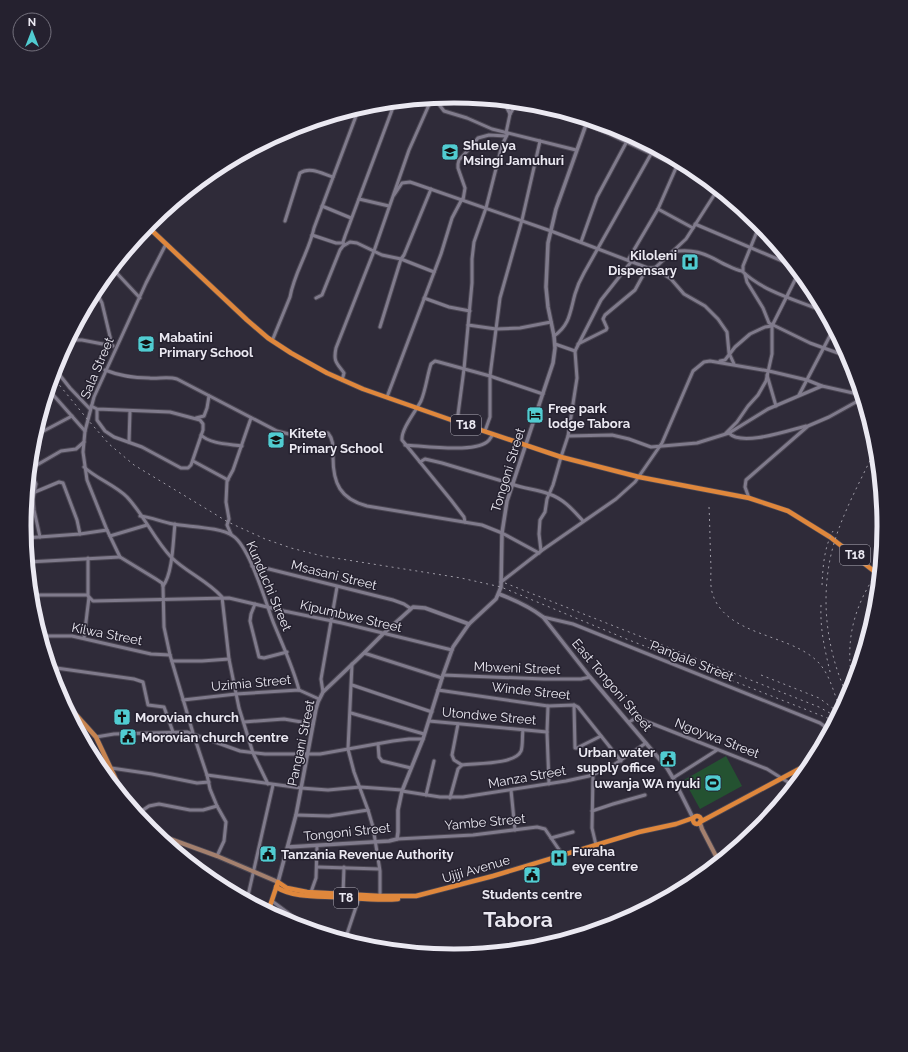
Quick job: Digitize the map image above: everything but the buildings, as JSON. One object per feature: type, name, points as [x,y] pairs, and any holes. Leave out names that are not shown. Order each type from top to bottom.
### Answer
[{"type":"highway","name":"T18","points":[[152,230],[272,341],[309,364],[342,380],[457,422],[561,457],[639,476],[749,498],[788,511],[830,536],[874,571]]},
{"type":"highway","name":"T8","points":[[697,820],[710,817],[801,768]]},
{"type":"highway","name":"Ujiji Avenue","points":[[277,885],[299,891],[343,894],[359,897],[380,898],[416,896],[493,876],[639,832],[697,820]]},
{"type":"highway","name":"T8","points":[[277,885],[283,891],[299,894],[359,897]]},
{"type":"highway","points":[[270,906],[277,885]]},
{"type":"highway","points":[[274,894],[283,891]]},
{"type":"main road","points":[[76,715],[96,737],[119,785]]},
{"type":"main road","points":[[697,820],[717,858]]},
{"type":"main road","points":[[169,839],[254,871],[277,885]]},
{"type":"street","points":[[342,380],[344,373],[335,361],[334,355],[336,348],[374,251],[409,150],[430,104]]},
{"type":"street","points":[[438,104],[444,111],[492,129],[507,134],[576,150]]},
{"type":"street","points":[[506,107],[510,114]]},
{"type":"street","points":[[316,298],[322,295],[343,244],[351,218],[393,108]]},
{"type":"street","points":[[457,422],[470,311],[472,253],[474,242],[486,208],[502,145],[507,134],[510,114],[514,108]]},
{"type":"street","points":[[272,341],[290,297],[301,263],[357,114]]},
{"type":"street","points":[[582,123],[672,164]]},
{"type":"street","name":"Tongoni Street","points":[[288,847],[389,841],[397,838],[398,810],[402,790],[423,739],[452,650],[469,624],[496,599],[499,594],[501,582],[502,533],[504,517],[512,484],[553,363],[555,344],[546,287],[546,265],[551,231],[556,209],[586,125]]},
{"type":"street","points":[[388,397],[434,272],[452,218],[462,200],[465,188],[458,168],[459,160],[478,138],[489,135],[507,134]]},
{"type":"street","points":[[486,431],[490,417],[490,376],[502,285],[522,220],[540,141]]},
{"type":"street","points":[[581,242],[597,197],[626,143]]},
{"type":"street","points":[[554,336],[562,331],[567,323],[577,287],[651,154]]},
{"type":"street","points":[[540,552],[540,520],[545,512],[568,436],[576,378],[575,351],[601,300],[629,261],[658,209],[677,167]]},
{"type":"street","points":[[285,221],[300,173],[306,170],[311,170],[333,177]]},
{"type":"street","points":[[394,195],[404,182],[416,184],[522,220],[647,268],[654,268],[671,279],[684,294],[700,302],[718,319],[726,332],[734,365]]},
{"type":"street","points":[[380,327],[401,259],[431,189]]},
{"type":"street","points":[[654,268],[684,241],[715,193]]},
{"type":"street","points":[[359,199],[389,206]]},
{"type":"street","points":[[322,206],[351,218]]},
{"type":"street","points":[[658,209],[693,228]]},
{"type":"street","points":[[695,224],[785,262]]},
{"type":"street","points":[[742,271],[757,231]]},
{"type":"street","points":[[312,235],[343,244],[354,242],[387,256],[401,259],[434,272]]},
{"type":"street","name":"Sala Street","points":[[120,557],[107,530],[87,480],[84,467],[85,431],[90,408],[106,370],[156,262],[166,244]]},
{"type":"street","points":[[670,253],[684,250],[702,253],[736,270],[742,271],[770,290],[817,309]]},
{"type":"street","points":[[578,344],[606,330],[607,328],[603,319],[605,315],[635,290],[647,268]]},
{"type":"street","points":[[115,272],[140,298]]},
{"type":"street","points":[[745,274],[748,283],[763,308],[768,323],[840,354]]},
{"type":"street","points":[[725,434],[737,422],[758,395],[769,370],[772,354],[773,325],[796,277]]},
{"type":"street","points":[[99,297],[102,303],[112,345]]},
{"type":"street","points":[[424,298],[444,306],[470,311]]},
{"type":"street","points":[[468,325],[496,329],[520,328],[551,322]]},
{"type":"street","points":[[716,362],[725,360],[743,339],[750,334],[773,325]]},
{"type":"street","points":[[799,395],[831,335]]},
{"type":"street","points":[[75,340],[112,345],[116,348]]},
{"type":"street","points":[[555,344],[575,351]]},
{"type":"street","points":[[465,522],[464,516],[402,440],[403,432],[424,394],[432,363],[435,361],[490,376],[543,394]]},
{"type":"street","points":[[501,582],[540,552],[616,499],[639,476],[659,447],[671,424],[693,371],[704,362],[716,362],[769,370],[856,395]]},
{"type":"street","points":[[106,370],[118,375],[134,378],[174,378],[189,384],[275,430],[291,435],[328,433],[333,443],[333,464],[336,482],[344,493],[355,502],[367,506],[482,526],[502,533],[540,552]]},
{"type":"street","points":[[59,374],[70,388],[90,408],[170,412],[196,418],[204,416],[209,396]]},
{"type":"street","points":[[767,375],[776,406]]},
{"type":"street","points":[[568,436],[612,435],[629,439],[643,445],[659,447],[698,443],[729,433],[751,418],[799,395],[822,386]]},
{"type":"street","points":[[52,393],[85,431]]},
{"type":"street","points":[[729,433],[736,437],[754,437],[771,435],[808,426],[858,401]]},
{"type":"street","points":[[97,409],[98,420],[102,428],[109,434],[183,468],[189,468],[193,461],[201,434],[202,424],[196,418]]},
{"type":"street","points":[[129,442],[130,411]]},
{"type":"street","points":[[42,431],[72,416]]},
{"type":"street","points":[[231,534],[227,525],[229,519],[226,502],[228,480],[242,446],[251,418]]},
{"type":"street","points":[[749,498],[745,486],[747,478],[808,426]]},
{"type":"street","points":[[201,434],[205,438],[242,446]]},
{"type":"street","points":[[405,445],[444,448],[469,447],[481,445],[487,442],[493,434]]},
{"type":"street","points":[[36,466],[63,450],[76,449],[84,442]]},
{"type":"street","points":[[420,462],[425,460],[442,463],[518,487],[550,494],[570,505],[583,521]]},
{"type":"street","points":[[193,461],[228,480]]},
{"type":"street","name":"Kipumbwe Street","points":[[84,467],[89,472],[123,494],[172,557],[222,597]]},
{"type":"street","points":[[34,479],[36,484],[34,510],[40,537]]},
{"type":"street","points":[[35,492],[59,482],[63,483],[77,520],[80,534]]},
{"type":"street","name":"Kunduchi Street","points":[[140,516],[231,534],[241,543],[255,573],[287,652],[299,690]]},
{"type":"street","points":[[163,586],[166,581],[172,557],[175,524]]},
{"type":"street","points":[[110,536],[146,525]]},
{"type":"street","points":[[31,538],[80,534],[107,530]]},
{"type":"street","points":[[33,562],[120,557],[162,583],[164,600],[164,627],[170,655],[193,733],[217,806],[224,819],[226,827],[224,841],[217,856]]},
{"type":"street","points":[[84,638],[89,596],[88,558]]},
{"type":"street","name":"Msasani Street","points":[[252,566],[393,600],[410,608]]},
{"type":"street","points":[[255,573],[257,569],[261,567]]},
{"type":"street","points":[[323,692],[321,679],[337,587]]},
{"type":"street","name":"Kipumbwe Street","points":[[37,594],[89,596],[93,601],[164,600],[222,597],[452,650]]},
{"type":"street","name":"East Tongoni Street","points":[[499,594],[536,610],[543,617],[673,778],[697,820]]},
{"type":"street","points":[[222,597],[229,659],[236,694],[253,753],[268,784]]},
{"type":"street","points":[[255,604],[250,620],[259,657],[264,658],[287,652]]},
{"type":"street","points":[[410,608],[425,608],[469,624]]},
{"type":"street","name":"Pangani Street","points":[[277,885],[296,815],[319,698],[323,692],[410,608]]},
{"type":"street","name":"Pangale Street","points":[[543,617],[573,624],[826,727]]},
{"type":"street","name":"Kilwa Street","points":[[45,636],[72,636],[151,654],[170,655]]},
{"type":"street","name":"Mbweni Street","points":[[364,653],[442,677],[581,679],[590,677]]},
{"type":"street","points":[[172,661],[215,661],[229,659]]},
{"type":"street","points":[[352,664],[351,713],[348,749],[354,772],[368,810],[375,841],[379,868],[380,898]]},
{"type":"street","points":[[55,668],[134,679],[143,682],[148,705],[164,707],[173,732]]},
{"type":"street","points":[[352,685],[432,712]]},
{"type":"street","name":"Uzimia Street","points":[[183,700],[236,694],[299,690],[319,698]]},
{"type":"street","name":"Winde Street","points":[[438,690],[548,706],[574,705],[578,707],[621,760]]},
{"type":"street","points":[[574,705],[575,748],[601,736]]},
{"type":"street","points":[[548,706],[548,784]]},
{"type":"street","points":[[351,713],[424,734]]},
{"type":"street","name":"Ngoywa Street","points":[[629,722],[639,718],[767,769],[790,783]]},
{"type":"street","points":[[244,722],[284,719],[313,724]]},
{"type":"street","name":"Utondwe Street","points":[[429,721],[547,732]]},
{"type":"street","points":[[458,724],[452,756],[454,760],[462,765],[503,761],[516,757],[521,749],[523,730]]},
{"type":"street","points":[[96,737],[114,734],[173,732],[193,733],[224,746],[253,753],[265,754],[320,754],[409,739],[423,739]]},
{"type":"street","name":"Manza Street","points":[[207,775],[301,788],[328,790],[360,787],[402,790],[450,798],[548,784],[593,774],[609,768],[646,743]]},
{"type":"street","points":[[378,744],[379,756],[382,761],[412,768]]},
{"type":"street","points":[[673,778],[718,750]]},
{"type":"street","points":[[426,795],[434,761]]},
{"type":"street","points":[[450,798],[458,769],[462,765]]},
{"type":"street","points":[[111,768],[152,774],[196,783],[209,782]]},
{"type":"street","points":[[593,774],[592,828],[596,845]]},
{"type":"street","points":[[248,895],[272,785]]},
{"type":"street","points":[[511,790],[515,830]]},
{"type":"street","points":[[592,811],[645,795]]},
{"type":"street","points":[[142,811],[149,806],[159,804],[193,810],[207,809],[217,806]]},
{"type":"street","points":[[296,815],[329,816],[368,810]]},
{"type":"street","name":"Yambe Street","points":[[397,838],[473,835],[541,828],[545,829],[562,854]]},
{"type":"street","points":[[551,838],[573,832]]},
{"type":"street","points":[[311,892],[316,878],[317,846]]},
{"type":"street","points":[[317,866],[379,868]]},
{"type":"street","points":[[343,894],[344,868]]},
{"type":"street","points":[[347,935],[359,897]]},
{"type":"street","points":[[272,901],[295,918]]},
{"type":"green space","name":"uwanja WA nyuki","points":[[726,756],[742,786],[700,809],[684,780]]},
{"type":"railway","points":[[56,381],[109,444],[134,465],[228,522],[265,539],[322,556],[461,578],[501,587],[624,638],[830,719]]},
{"type":"railway","points":[[844,689],[834,659],[830,640],[827,620],[827,579],[830,559],[839,528],[871,458]]},
{"type":"railway","points":[[709,507],[711,586],[712,592],[719,606],[729,617],[743,626],[805,652],[817,661],[826,672],[838,702]]},
{"type":"railway","points":[[822,585],[826,551],[833,531]]},
{"type":"railway","points":[[851,672],[850,653],[853,624],[858,609],[873,578]]},
{"type":"railway","points":[[505,583],[819,707],[832,714]]},
{"type":"railway","points":[[821,605],[822,632],[831,676]]},
{"type":"railway","points":[[761,675],[819,698],[835,710]]},
{"type":"place","name":"Shule ya Msingi Jamuhuri","points":[[450,152]]},
{"type":"place","name":"Kiloleni Dispensary","points":[[690,262]]},
{"type":"place","name":"Mabatini Primary School","points":[[146,344]]},
{"type":"place","name":"Free park lodge Tabora","points":[[535,415]]},
{"type":"place","name":"Kitete Primary School","points":[[276,440]]},
{"type":"place","name":"Morovian church","points":[[122,717]]},
{"type":"place","name":"Morovian church centre","points":[[128,737]]},
{"type":"place","name":"Urban water supply office","points":[[668,759]]},
{"type":"place","name":"uwanja WA nyuki","points":[[713,783]]},
{"type":"place","name":"Tanzania Revenue Authority","points":[[268,854]]},
{"type":"place","name":"Furaha eye centre","points":[[559,858]]},
{"type":"place","name":"Students centre","points":[[532,875]]},
{"type":"district","name":"Tabora","points":[[518,919]]}]
